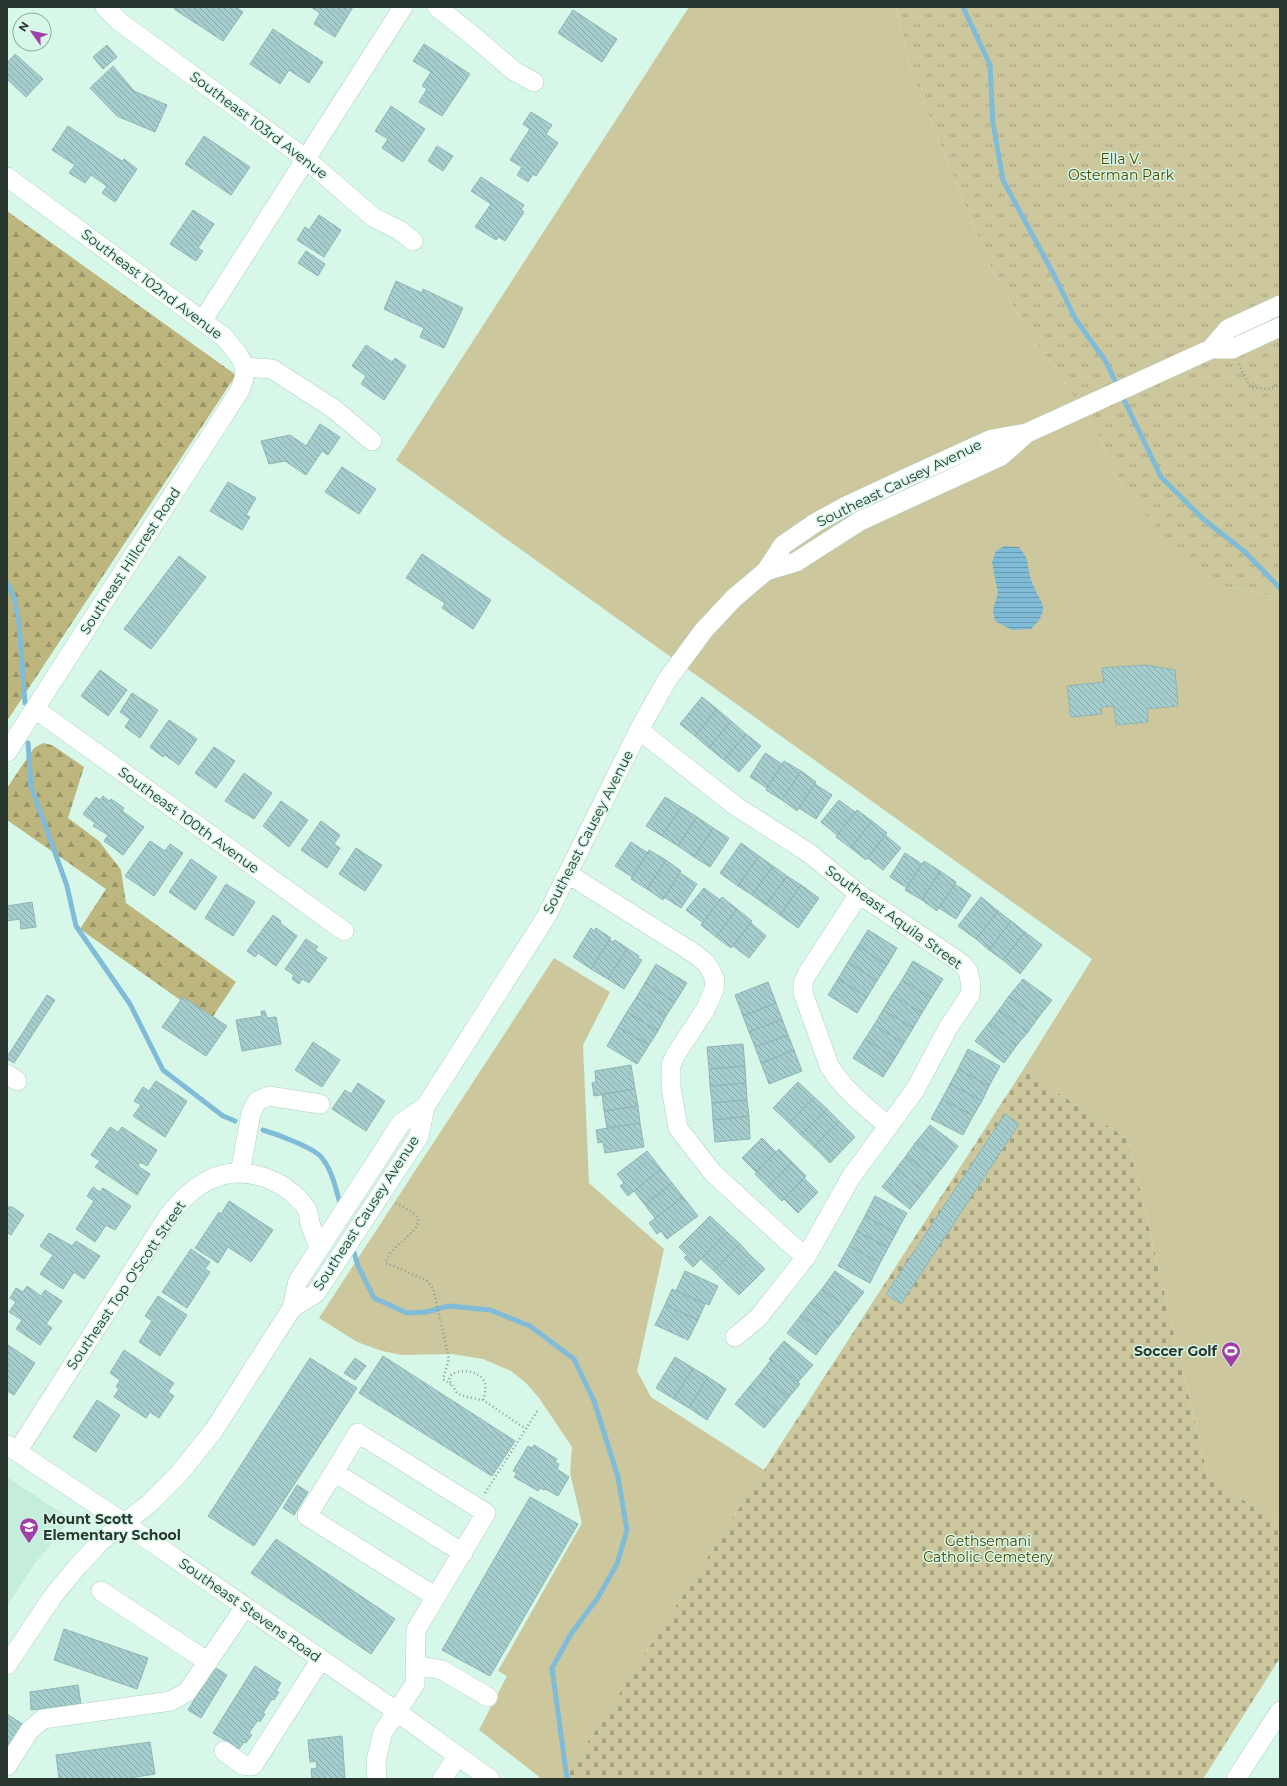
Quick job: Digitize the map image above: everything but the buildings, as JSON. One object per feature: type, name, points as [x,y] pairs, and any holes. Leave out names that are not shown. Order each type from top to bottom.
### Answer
[{"type":"street","name":"Southeast 103rd Avenue","points":[[105,7],[120,22],[306,158],[373,218],[399,230],[413,241]]},
{"type":"street","points":[[203,320],[403,7]]},
{"type":"street","points":[[437,7],[514,71],[534,82]]},
{"type":"street","name":"Southeast 102nd Avenue","points":[[7,177],[203,320],[224,337],[238,354],[245,367]]},
{"type":"street","name":"Southeast Causey Avenue","points":[[1211,349],[1228,329],[1280,305]]},
{"type":"street","name":"Southeast Causey Avenue","points":[[292,1308],[316,1293],[419,1136],[425,1107],[546,917],[639,730],[667,680],[704,630],[734,598],[766,571],[783,545],[815,523],[846,506],[992,439],[1027,433],[1211,349],[1232,349],[1280,327]]},
{"type":"street","points":[[245,367],[272,369],[334,409],[372,441]]},
{"type":"street","name":"Southeast Hillcrest Road","points":[[7,752],[240,390],[244,378],[245,367]]},
{"type":"street","name":"Southeast 100th Avenue","points":[[35,710],[344,932]]},
{"type":"street","name":"Southeast Aquila Street","points":[[639,730],[737,807],[809,853],[859,894],[961,963],[968,971],[971,984],[970,995],[966,1004],[948,1028],[915,1090],[851,1178],[806,1256],[758,1318],[735,1337]]},
{"type":"street","points":[[568,874],[695,954],[706,963],[711,970],[715,980],[711,1000],[676,1054],[671,1065],[671,1088],[678,1128],[713,1173],[786,1240],[806,1256]]},
{"type":"street","points":[[859,894],[807,974],[803,983],[803,993],[829,1064],[835,1075],[842,1085],[888,1126]]},
{"type":"street","points":[[240,1173],[251,1113],[257,1101],[269,1096],[320,1104]]},
{"type":"street","name":"Southeast Causey Avenue","points":[[7,1665],[53,1596],[67,1578],[101,1541],[150,1503],[178,1475],[214,1430],[292,1308],[298,1281],[401,1123],[425,1107]]},
{"type":"street","name":"Southeast Top O'Scott Street","points":[[12,1449],[168,1216],[186,1195],[209,1179],[233,1173],[240,1173],[255,1174],[272,1180],[291,1192],[307,1209],[310,1224],[324,1241]]},
{"type":"street","points":[[377,1779],[376,1762],[383,1732],[415,1684],[416,1630],[463,1553],[486,1513],[358,1433],[307,1516],[436,1597]]},
{"type":"street","name":"Southeast Stevens Road","points":[[12,1449],[124,1523],[321,1659],[490,1779]]},
{"type":"street","points":[[334,1472],[463,1553]]},
{"type":"street","points":[[101,1591],[208,1662]]},
{"type":"street","points":[[7,1766],[30,1730],[43,1719],[171,1701],[187,1692],[245,1607]]},
{"type":"street","points":[[224,1752],[243,1765],[250,1766],[254,1764],[321,1659]]},
{"type":"street","points":[[416,1665],[442,1670],[488,1697]]},
{"type":"street","points":[[1236,1779],[1280,1711]]},
{"type":"street","points":[[442,1779],[458,1756]]},
{"type":"path","points":[[1232,349],[1250,387],[1268,389],[1280,384]]},
{"type":"path","points":[[380,1195],[414,1214],[418,1219],[418,1224],[411,1233],[391,1251],[386,1258],[386,1263],[426,1280],[433,1288],[449,1359],[443,1379],[451,1385],[457,1393],[466,1397],[483,1400],[526,1429]]},
{"type":"path","points":[[451,1385],[449,1380],[453,1373],[459,1371],[474,1373],[484,1382],[485,1390],[483,1400]]},
{"type":"path","points":[[476,1507],[538,1410]]},
{"type":"shaded area","name":"Mount Scott Elementary School","points":[[7,1477],[63,1514],[65,1527],[36,1562],[7,1606]]},
{"type":"green space","points":[[689,7],[896,7],[912,74],[987,259],[1020,318],[1063,380],[1096,432],[1125,491],[1227,587],[1265,594],[1280,601],[1280,1524],[1208,1477],[1128,1139],[1023,1070],[1092,959],[396,460]]},
{"type":"green space","name":"Ella V. Osterman Park","points":[[896,7],[1280,7],[1280,601],[1265,594],[1227,587],[1181,555],[1125,491],[1096,432],[1063,380],[1020,318],[987,259],[912,74]]},
{"type":"green space","points":[[7,211],[236,375],[7,721]]},
{"type":"green space","points":[[43,743],[52,745],[84,767],[68,818],[99,841],[121,870],[126,903],[236,982],[210,1021],[80,929],[106,889],[7,820],[7,788],[34,748]]},
{"type":"green space","points":[[554,958],[610,992],[583,1045],[589,1183],[664,1249],[637,1371],[651,1397],[764,1470],[564,1779],[542,1779],[479,1730],[507,1676],[498,1671],[582,1523],[570,1473],[572,1447],[539,1398],[526,1383],[511,1371],[483,1359],[452,1354],[402,1355],[382,1351],[357,1342],[319,1318]]},
{"type":"green space","name":"Gethsemani Catholic Cemetery","points":[[1023,1070],[1128,1139],[1208,1477],[1280,1524],[1280,1658],[1203,1779],[564,1779]]},
{"type":"water","points":[[1004,546],[1019,547],[1023,552],[1027,559],[1034,587],[1042,604],[1042,615],[1031,629],[1012,630],[995,621],[993,610],[998,593],[992,562],[996,551]]},
{"type":"waterway","points":[[963,7],[990,65],[993,123],[1003,180],[1055,277],[1076,320],[1105,360],[1161,477],[1203,519],[1244,551],[1280,588]]},
{"type":"waterway","points":[[7,583],[14,597],[19,623],[25,703]]},
{"type":"waterway","points":[[28,743],[31,786],[67,886],[76,926],[130,1004],[163,1070],[223,1116],[235,1121]]},
{"type":"waterway","points":[[263,1130],[286,1138],[318,1154],[326,1163],[332,1175],[341,1207]]},
{"type":"waterway","points":[[352,1246],[358,1266],[374,1298],[407,1313],[426,1312],[449,1306],[490,1310],[530,1326],[574,1359],[594,1401],[618,1477],[627,1530],[617,1564],[597,1599],[571,1634],[552,1668],[567,1779]]},
{"type":"place","name":"Soccer Golf","points":[[1231,1368]]},
{"type":"place","name":"Mount Scott Elementary School","points":[[29,1544]]}]
